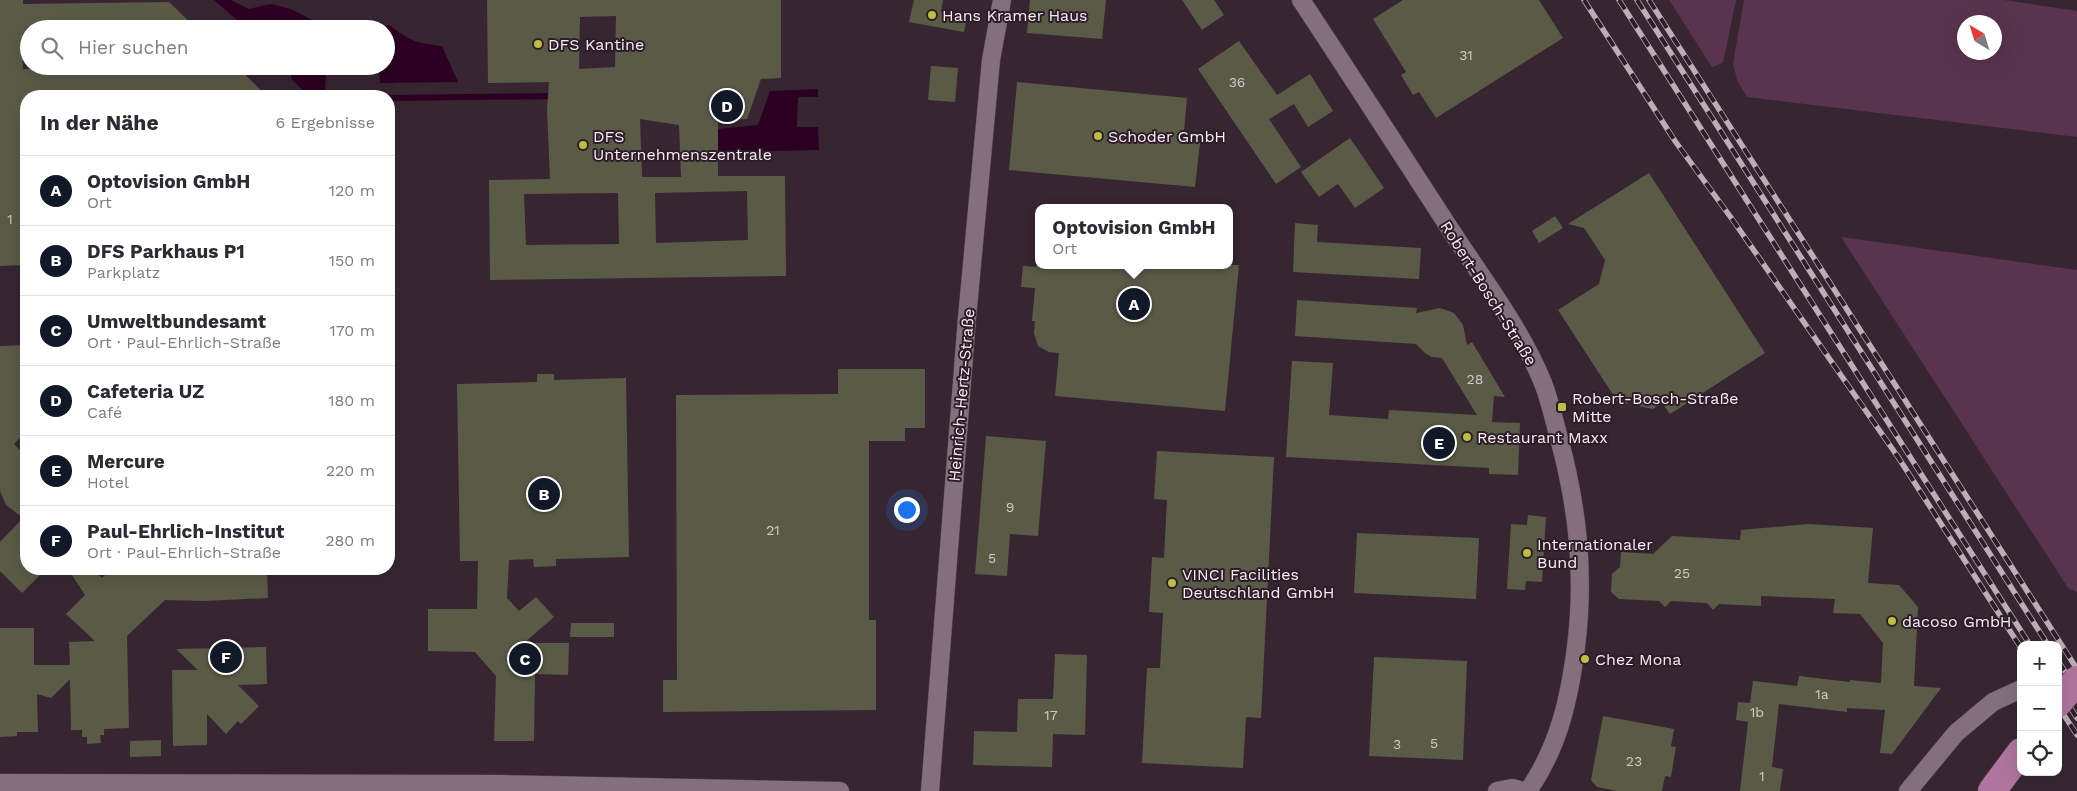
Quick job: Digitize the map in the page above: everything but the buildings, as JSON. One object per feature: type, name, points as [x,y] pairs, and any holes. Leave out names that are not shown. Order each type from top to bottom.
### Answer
[{"type":"main road","points":[[2062,698],[2077,680]]},
{"type":"main road","points":[[1998,783],[2017,757]]},
{"type":"street","name":"Heinrich-Hertz-Straße","points":[[930,791],[967,318],[991,60],[1002,0]]},
{"type":"street","name":"Robert-Bosch-Straße","points":[[1301,0],[1499,304],[1534,365],[1552,412],[1572,489],[1581,565],[1580,602],[1573,668],[1556,741],[1548,760],[1528,791]]},
{"type":"street","points":[[1908,791],[1964,726],[1993,702],[2017,691]]},
{"type":"street","points":[[0,783],[501,784],[840,791]]},
{"type":"street","points":[[1497,791],[1512,788],[1523,791]]},
{"type":"shaded area","points":[[214,0],[231,0],[249,9],[271,4],[291,9],[312,20],[237,20]]},
{"type":"shaded area","points":[[1669,0],[1736,0],[1723,63],[1712,67]]},
{"type":"shaded area","points":[[1744,0],[2004,0],[2077,11],[2077,137],[1747,97],[1737,80],[1733,63]]},
{"type":"shaded area","points":[[395,30],[414,40],[442,46],[458,82],[380,83],[380,75],[395,75]]},
{"type":"shaded area","points":[[291,75],[326,75],[325,90],[303,90],[292,80]]},
{"type":"shaded area","points":[[818,89],[818,97],[798,97],[797,127],[818,127],[819,150],[718,152],[718,129],[758,125],[770,91]]},
{"type":"shaded area","points":[[563,93],[563,99],[395,101],[395,95]]},
{"type":"shaded area","points":[[1841,237],[2077,270],[2077,592],[2068,588]]},
{"type":"railway","points":[[1584,0],[1675,141],[1732,219],[1898,457],[2017,642]]},
{"type":"railway","points":[[1619,0],[2027,641]]},
{"type":"railway","points":[[1637,0],[2045,641]]},
{"type":"railway","points":[[1649,0],[2077,669]]},
{"type":"railway","points":[[2062,667],[2077,690]]},
{"type":"railway","points":[[2062,695],[2077,718]]},
{"type":"railway","points":[[2062,712],[2077,735]]},
{"type":"place","name":"Hans Kramer Haus","points":[[932,15]]},
{"type":"place","name":"DFS Kantine","points":[[538,44]]},
{"type":"place","name":"Cafeteria UZ","points":[[727,106]]},
{"type":"place","name":"Schoder GmbH","points":[[1098,136]]},
{"type":"place","name":"DFS Unternehmenszentrale","points":[[583,145]]},
{"type":"place","name":"Optovision GmbH","points":[[1134,304]]},
{"type":"place","name":"Robert-Bosch-Straße Mitte","points":[[1562,407]]},
{"type":"place","name":"Restaurant Maxx","points":[[1467,437]]},
{"type":"place","name":"Mercure","points":[[1439,443]]},
{"type":"place","name":"DFS Parkhaus P1","points":[[544,494]]},
{"type":"place","name":"Internationaler Bund","points":[[1527,553]]},
{"type":"place","name":"VINCI Facilities Deutschland GmbH","points":[[1172,583]]},
{"type":"place","name":"dacoso GmbH","points":[[1892,621]]},
{"type":"place","name":"Paul-Ehrlich-Institut","points":[[226,657]]},
{"type":"place","name":"Umweltbundesamt","points":[[525,659]]},
{"type":"place","name":"Chez Mona","points":[[1585,659]]}]
